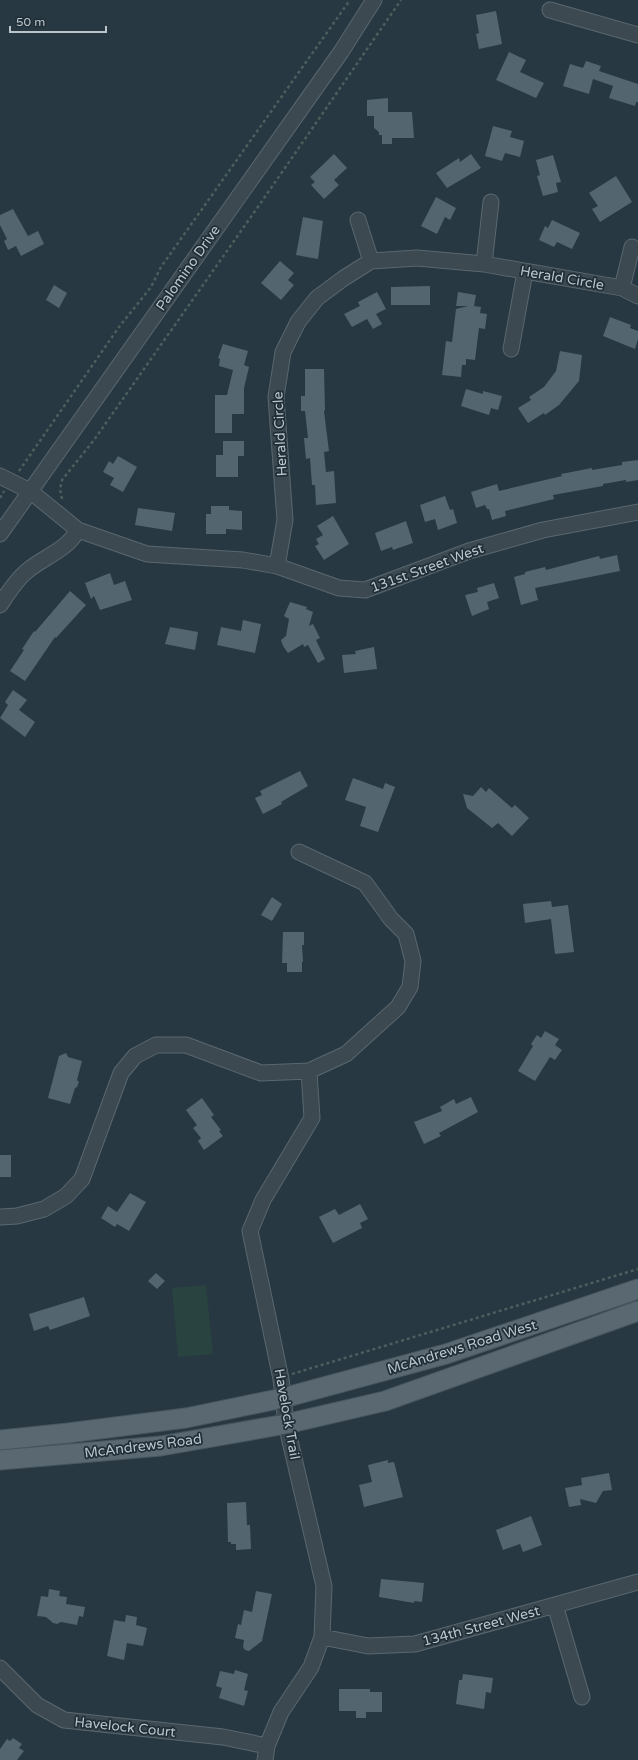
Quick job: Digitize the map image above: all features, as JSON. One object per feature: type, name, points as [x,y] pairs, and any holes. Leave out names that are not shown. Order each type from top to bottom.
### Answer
[{"type":"main road","name":"McAndrews Road West","points":[[283,1398],[446,1354],[638,1289]]},
{"type":"main road","name":"McAndrews Road West","points":[[286,1424],[385,1401],[638,1311]]},
{"type":"main road","name":"McAndrews Road","points":[[0,1440],[68,1434],[186,1418],[283,1398]]},
{"type":"main road","name":"McAndrews Road","points":[[0,1460],[161,1446],[286,1424]]},
{"type":"street","name":"Palomino Drive","points":[[0,534],[341,52],[374,0]]},
{"type":"street","points":[[550,10],[638,36]]},
{"type":"street","points":[[484,264],[491,202]]},
{"type":"street","points":[[358,220],[371,261]]},
{"type":"street","points":[[622,288],[632,248]]},
{"type":"street","name":"Herald Circle","points":[[277,566],[285,520],[276,397],[283,352],[298,322],[317,298],[344,278],[371,261],[417,258],[484,264],[622,288],[638,296]]},
{"type":"street","points":[[511,349],[525,272]]},
{"type":"street","name":"131st Street West","points":[[6,479],[30,490],[78,530],[147,554],[243,560],[277,566],[339,588],[365,590],[469,551],[543,530],[638,512]]},
{"type":"street","points":[[0,605],[14,584],[27,571],[60,550],[73,538],[78,530]]},
{"type":"street","points":[[0,1217],[17,1216],[44,1209],[66,1196],[82,1178],[121,1073],[135,1056],[156,1045],[186,1045],[261,1073],[309,1071],[346,1054],[398,1007],[410,987],[413,961],[406,934],[391,919],[365,883],[300,852]]},
{"type":"street","name":"Havelock Trail","points":[[266,1753],[281,1712],[311,1667],[322,1637],[324,1586],[286,1424],[281,1379],[250,1231],[263,1200],[312,1118],[309,1071]]},
{"type":"street","name":"134th Street West","points":[[322,1637],[368,1646],[415,1644],[638,1582]]},
{"type":"street","points":[[555,1605],[582,1697]]},
{"type":"street","name":"Havelock Court","points":[[0,1668],[37,1705],[64,1720],[222,1737],[266,1753]]},
{"type":"path","points":[[0,498],[6,479],[119,327],[151,287],[161,267],[350,0]]},
{"type":"path","points":[[62,516],[60,489],[62,480],[94,440],[401,0]]},
{"type":"path","points":[[281,1379],[302,1371],[389,1346],[638,1269]]},
{"type":"green space","points":[[206,1285],[213,1354],[178,1357],[172,1288]]},
{"type":"building","points":[[496,11],[502,44],[479,49],[476,34],[479,33],[476,15]]},
{"type":"building","points":[[509,52],[526,60],[520,72],[544,83],[536,98],[496,80]]},
{"type":"building","points":[[586,61],[601,66],[599,71],[638,84],[638,102],[636,102],[635,106],[609,98],[613,86],[593,79],[589,94],[563,86],[570,64],[583,68]]},
{"type":"building","points":[[388,98],[388,112],[412,112],[414,138],[392,138],[392,144],[382,144],[382,135],[379,135],[379,132],[374,128],[374,116],[367,116],[367,100]]},
{"type":"building","points":[[493,126],[512,131],[510,137],[524,141],[520,157],[505,153],[502,161],[485,156]]},
{"type":"building","points":[[334,154],[347,168],[334,180],[339,185],[324,199],[311,185],[315,182],[310,177]]},
{"type":"building","points":[[471,154],[481,168],[447,188],[436,173],[459,158],[460,162]]},
{"type":"building","points":[[553,155],[561,182],[556,183],[558,192],[543,196],[537,176],[540,175],[536,160]]},
{"type":"building","points":[[616,176],[632,202],[600,222],[592,209],[598,206],[589,193]]},
{"type":"building","points":[[436,197],[456,208],[450,220],[445,217],[437,234],[421,226]]},
{"type":"building","points":[[13,209],[28,236],[38,231],[44,244],[21,256],[16,246],[8,250],[4,241],[7,239],[0,225],[0,215]]},
{"type":"building","points":[[303,217],[323,221],[318,259],[296,255]]},
{"type":"building","points":[[552,220],[580,233],[572,249],[557,242],[554,247],[539,240],[545,226],[548,228]]},
{"type":"building","points":[[280,261],[294,273],[288,280],[294,285],[281,300],[261,283]]},
{"type":"building","points":[[54,285],[67,293],[59,308],[46,300]]},
{"type":"building","points":[[430,286],[430,305],[391,305],[391,287]]},
{"type":"building","points":[[377,292],[386,309],[376,314],[382,324],[373,329],[367,319],[352,327],[344,314],[360,306],[358,302]]},
{"type":"building","points":[[458,292],[476,295],[473,306],[481,307],[480,313],[487,314],[485,329],[479,328],[475,360],[466,359],[466,365],[462,365],[461,377],[442,375],[446,341],[452,342],[456,309],[468,306],[456,306]]},
{"type":"building","points":[[610,317],[631,325],[630,328],[638,331],[638,339],[635,349],[603,336]]},
{"type":"building","points":[[223,344],[248,351],[244,365],[249,367],[244,388],[244,414],[232,414],[232,433],[215,433],[215,395],[227,395],[233,370],[219,366],[220,359],[218,358]]},
{"type":"building","points":[[560,351],[582,355],[579,381],[559,405],[545,415],[544,413],[528,423],[518,408],[531,400],[529,397],[544,387],[556,371]]},
{"type":"building","points":[[305,369],[324,369],[324,411],[329,451],[324,452],[326,472],[334,471],[336,503],[316,505],[315,485],[312,485],[310,458],[306,459],[304,438],[308,438],[305,411],[301,411],[301,396],[305,396]]},
{"type":"building","points":[[466,389],[483,394],[483,391],[502,396],[498,410],[491,408],[489,415],[461,406]]},
{"type":"building","points":[[223,441],[244,441],[244,456],[238,456],[238,477],[216,477],[216,455],[223,455]]},
{"type":"building","points":[[118,456],[137,467],[123,492],[110,485],[114,478],[103,472],[109,461],[113,464]]},
{"type":"building","points":[[638,460],[638,480],[626,482],[626,480],[603,484],[603,486],[553,495],[554,499],[505,511],[506,516],[492,520],[489,509],[487,509],[485,505],[476,508],[471,492],[497,484],[499,491],[562,476],[561,474],[592,468],[592,470],[622,465],[622,462]]},
{"type":"building","points":[[445,496],[450,510],[453,509],[457,523],[438,530],[435,519],[425,522],[420,505]]},
{"type":"building","points":[[211,506],[229,506],[229,510],[242,511],[242,530],[226,529],[226,534],[206,534],[206,514],[211,514]]},
{"type":"building","points":[[138,508],[175,513],[172,531],[135,525]]},
{"type":"building","points":[[333,516],[349,544],[324,560],[315,546],[319,544],[316,539],[323,535],[317,526]]},
{"type":"building","points":[[406,521],[413,543],[393,550],[392,547],[381,551],[375,533]]},
{"type":"building","points":[[617,555],[620,571],[535,588],[538,600],[521,605],[514,577],[525,574],[525,572],[545,567],[546,570],[599,556],[600,559]]},
{"type":"building","points":[[110,573],[114,585],[125,581],[132,600],[100,610],[94,596],[91,599],[85,583]]},
{"type":"building","points":[[494,583],[499,598],[487,602],[489,609],[472,616],[465,595],[478,592],[477,588]]},
{"type":"building","points":[[70,591],[86,605],[56,638],[55,637],[25,681],[10,671],[24,650],[22,649],[34,631],[35,632]]},
{"type":"building","points":[[290,602],[307,607],[306,609],[313,612],[309,626],[313,624],[320,638],[316,640],[325,659],[318,663],[308,645],[304,647],[303,644],[288,653],[283,646],[281,640],[286,636],[289,619],[284,616]]},
{"type":"building","points":[[243,620],[261,624],[255,653],[217,645],[221,627],[241,631]]},
{"type":"building","points":[[170,627],[198,632],[195,650],[165,644]]},
{"type":"building","points":[[374,647],[377,669],[344,673],[342,655],[356,654],[355,651]]},
{"type":"building","points":[[13,690],[27,700],[19,710],[35,722],[25,737],[0,718],[8,705],[5,702]]},
{"type":"building","points":[[300,771],[308,786],[281,802],[282,804],[263,814],[255,798],[262,795],[260,791]]},
{"type":"building","points":[[353,778],[383,789],[385,783],[395,787],[378,832],[360,826],[366,807],[345,800]]},
{"type":"building","points":[[481,787],[486,792],[489,788],[512,808],[515,805],[529,818],[512,836],[498,823],[492,828],[467,808],[463,794],[473,796]]},
{"type":"building","points":[[272,897],[282,904],[272,921],[261,915]]},
{"type":"building","points":[[551,901],[552,907],[568,905],[574,952],[555,954],[551,919],[525,923],[523,904]]},
{"type":"building","points":[[283,932],[304,932],[304,945],[302,945],[302,972],[287,972],[287,963],[282,963]]},
{"type":"building","points":[[545,1031],[559,1039],[555,1045],[562,1050],[555,1060],[550,1057],[535,1081],[518,1071],[533,1046],[531,1044],[537,1035],[541,1038]]},
{"type":"building","points":[[66,1053],[68,1057],[82,1061],[77,1080],[79,1082],[75,1088],[70,1104],[48,1098],[59,1056]]},
{"type":"building","points":[[471,1097],[478,1112],[439,1133],[441,1136],[424,1144],[414,1122],[442,1111],[440,1107],[454,1099],[456,1104]]},
{"type":"building","points":[[202,1098],[214,1115],[211,1117],[221,1130],[219,1131],[223,1136],[204,1150],[198,1141],[201,1138],[193,1128],[197,1125],[186,1110]]},
{"type":"building","points":[[0,1155],[11,1155],[11,1177],[0,1177]]},
{"type":"building","points":[[130,1193],[146,1202],[129,1231],[117,1224],[115,1227],[101,1218],[108,1206],[117,1212]]},
{"type":"building","points":[[360,1204],[368,1219],[360,1223],[362,1228],[333,1243],[319,1217],[335,1209],[339,1215]]},
{"type":"building","points":[[156,1273],[165,1281],[157,1289],[148,1281]]},
{"type":"building","points":[[84,1297],[90,1316],[50,1330],[48,1326],[34,1331],[29,1314]]},
{"type":"building","points":[[388,1460],[388,1463],[394,1462],[403,1497],[364,1507],[359,1485],[372,1482],[368,1465]]},
{"type":"building","points":[[609,1473],[612,1490],[603,1491],[596,1503],[580,1499],[581,1505],[569,1507],[565,1488],[582,1485],[581,1478]]},
{"type":"building","points":[[246,1502],[247,1525],[250,1525],[251,1549],[236,1550],[236,1544],[231,1544],[231,1542],[228,1542],[227,1503]]},
{"type":"building","points":[[531,1516],[542,1545],[523,1552],[520,1544],[503,1550],[496,1530]]},
{"type":"building","points":[[381,1579],[424,1583],[422,1602],[414,1601],[414,1603],[379,1597]]},
{"type":"building","points":[[49,1589],[60,1591],[59,1596],[67,1597],[66,1604],[85,1607],[83,1617],[79,1616],[77,1625],[61,1622],[57,1624],[53,1623],[46,1617],[37,1616],[41,1596],[48,1597]]},
{"type":"building","points":[[256,1591],[272,1594],[262,1641],[249,1651],[245,1650],[243,1647],[244,1640],[235,1638],[238,1624],[241,1625],[244,1610],[252,1612]]},
{"type":"building","points":[[126,1615],[137,1617],[136,1625],[147,1628],[143,1646],[127,1643],[124,1660],[107,1656],[114,1620],[125,1622]]},
{"type":"building","points":[[235,1670],[248,1674],[244,1690],[248,1691],[244,1706],[219,1698],[222,1688],[216,1686],[220,1671],[234,1674]]},
{"type":"building","points":[[463,1674],[493,1678],[491,1693],[486,1692],[484,1709],[456,1704],[459,1680],[462,1680]]},
{"type":"building","points":[[339,1689],[370,1689],[370,1692],[382,1692],[382,1712],[366,1712],[366,1718],[356,1718],[356,1711],[339,1711]]},
{"type":"building","points":[[13,1738],[22,1744],[19,1748],[24,1751],[17,1760],[0,1760],[0,1749],[7,1739],[10,1741]]}]
